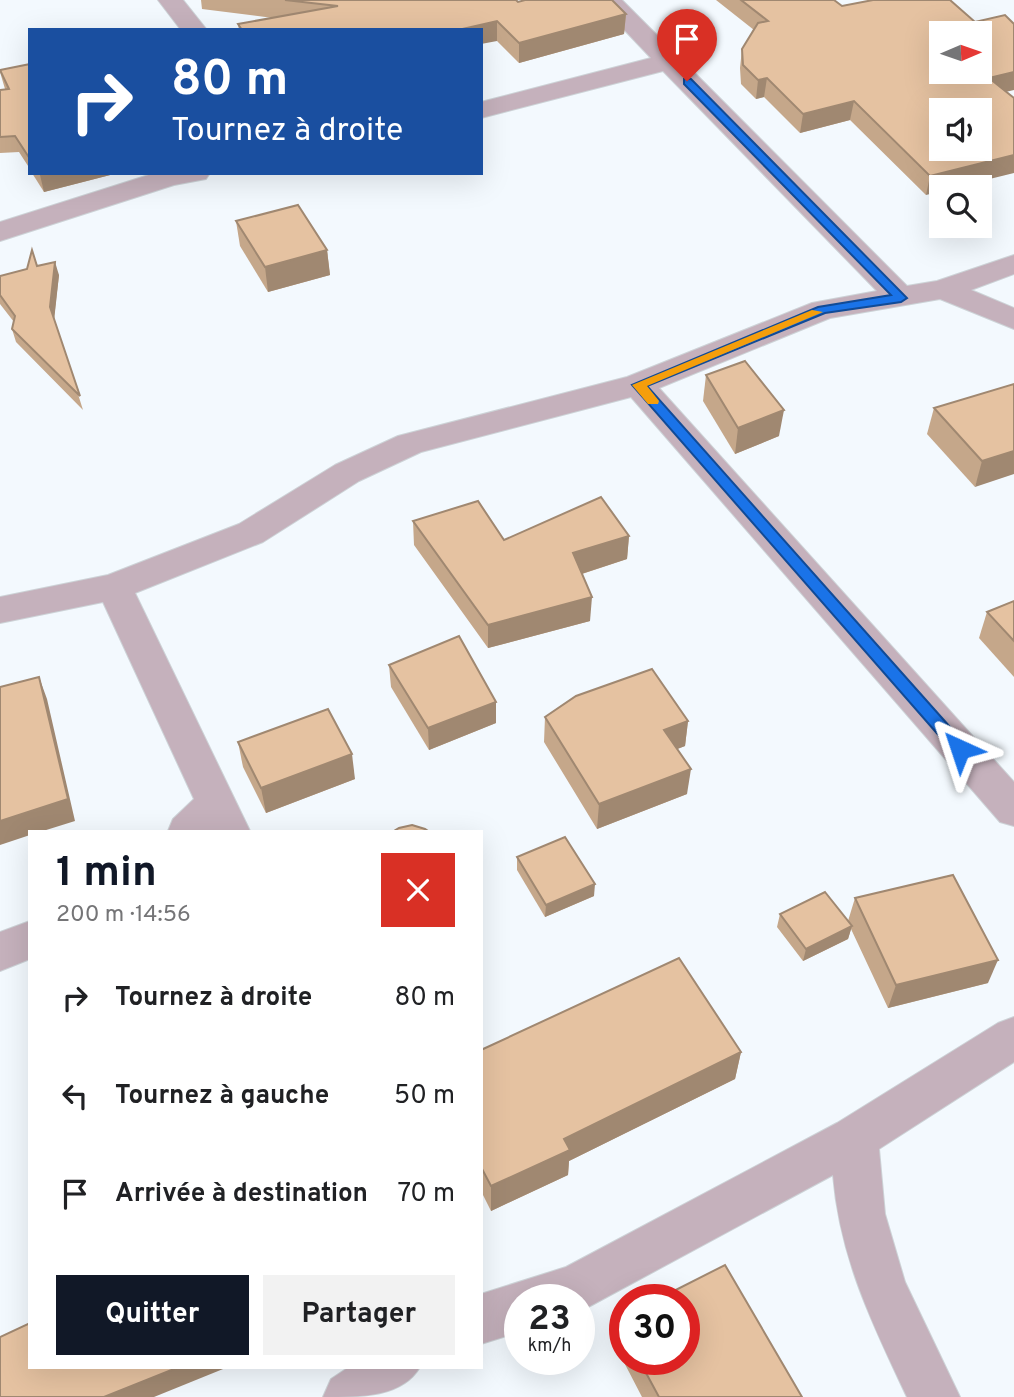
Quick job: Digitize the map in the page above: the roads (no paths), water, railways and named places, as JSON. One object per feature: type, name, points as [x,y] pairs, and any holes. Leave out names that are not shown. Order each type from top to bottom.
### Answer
[{"type":"street","points":[[170,0],[192,28]]},
{"type":"street","points":[[608,0],[901,298]]},
{"type":"street","points":[[483,109],[668,62]]},
{"type":"street","points":[[0,232],[185,175]]},
{"type":"street","points":[[0,610],[114,587],[251,533],[347,473],[410,444],[638,385],[822,310],[943,289],[1014,264]]},
{"type":"street","points":[[943,289],[1014,319]]},
{"type":"street","points":[[638,385],[1014,810]]},
{"type":"street","points":[[114,587],[211,822]]},
{"type":"street","points":[[0,952],[28,940]]},
{"type":"street","points":[[584,1284],[854,1139],[1014,1037]]},
{"type":"street","points":[[854,1139],[861,1214],[882,1289],[934,1397]]},
{"type":"street","points":[[483,1318],[504,1312]]},
{"type":"street","points":[[349,1397],[391,1369]]}]
